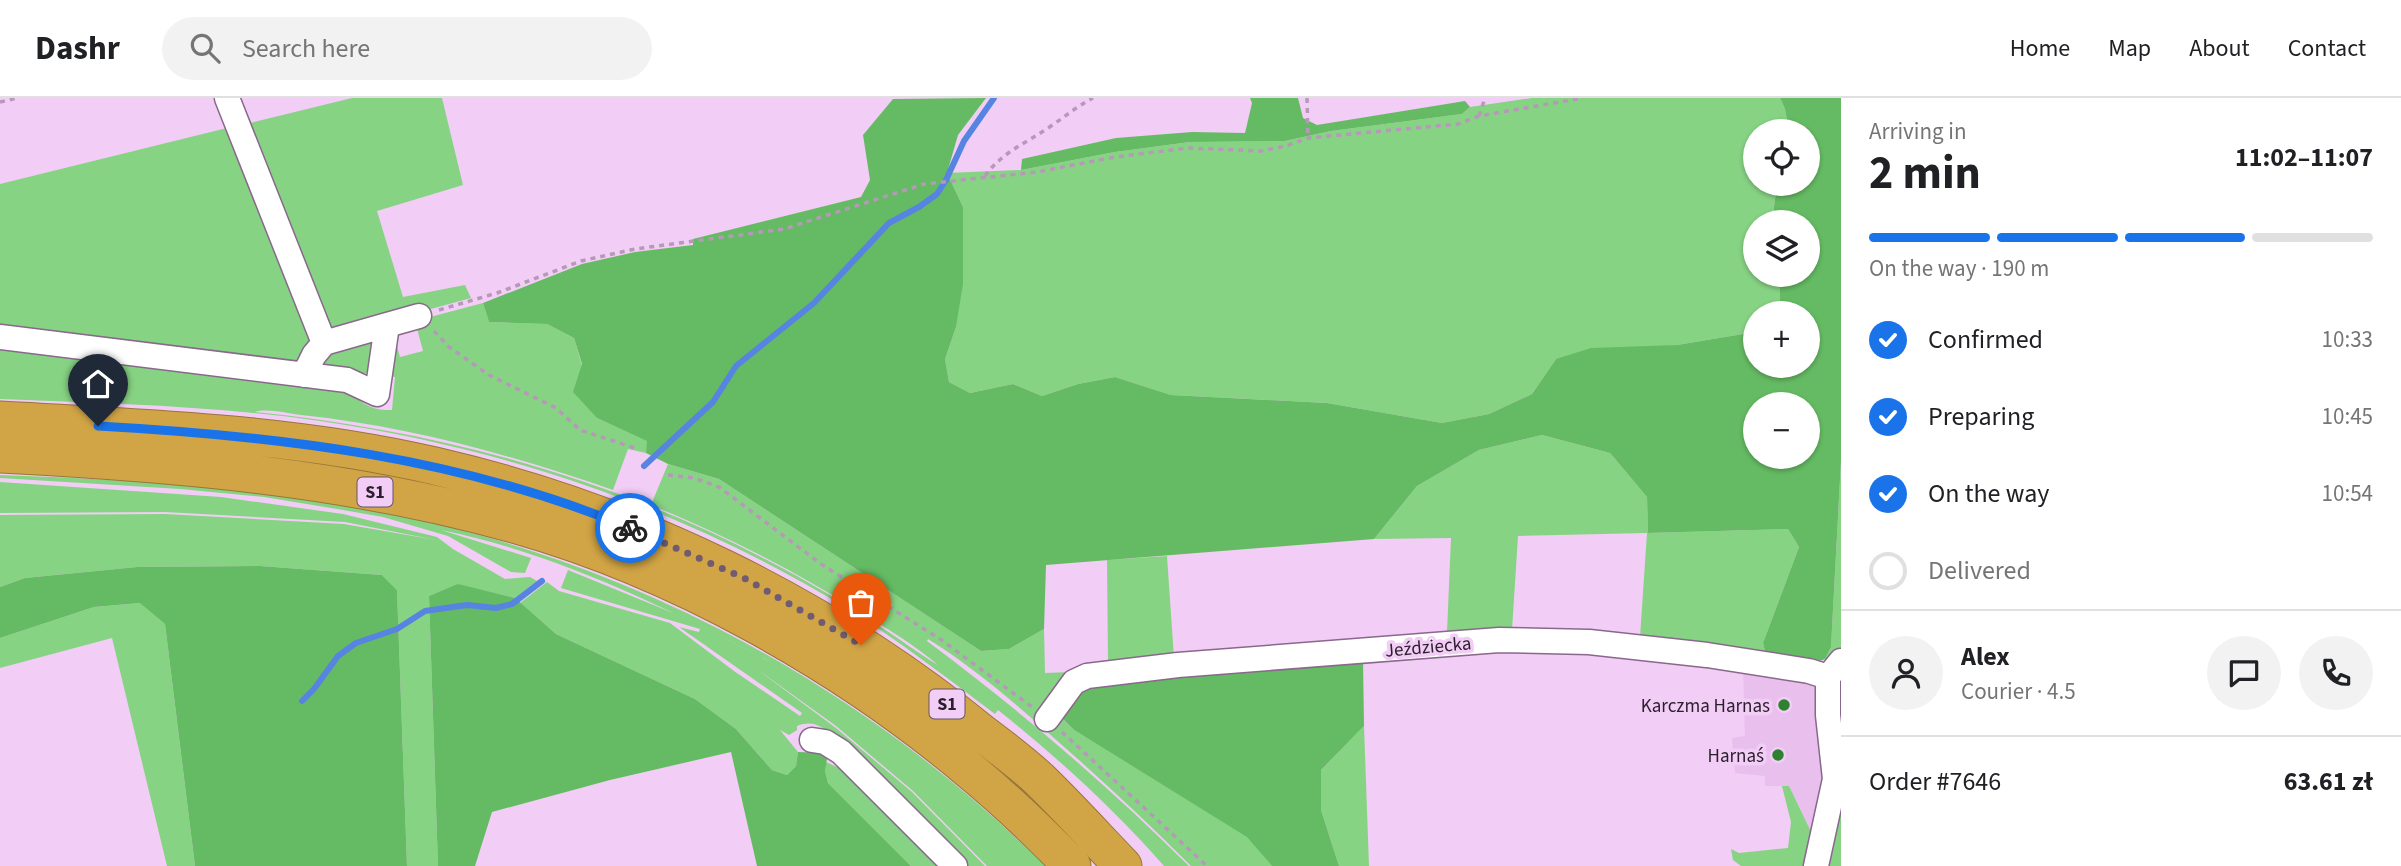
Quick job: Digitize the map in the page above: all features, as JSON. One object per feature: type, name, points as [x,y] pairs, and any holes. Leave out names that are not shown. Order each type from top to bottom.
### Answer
[{"type":"highway","name":"S1","points":[[0,420],[279,440],[348,449],[476,477],[624,525],[744,578],[816,617],[883,658],[949,706],[1039,779],[1123,866]]},
{"type":"highway","name":"S1","points":[[0,454],[121,460],[276,476],[342,486],[428,502],[519,525],[614,558],[730,612],[800,650],[861,688],[969,769],[1026,819],[1072,866]]},
{"type":"street","points":[[227,98],[324,342]]},
{"type":"street","points":[[304,375],[324,342],[419,316]]},
{"type":"street","points":[[0,337],[347,380],[377,394],[387,325]]},
{"type":"street","name":"Jeździecka","points":[[1047,719],[1074,682],[1087,676],[1499,640],[1589,642],[1808,671],[1835,669],[1828,715],[1835,779],[1816,866]]},
{"type":"street","points":[[812,740],[825,742],[841,752],[956,866]]},
{"type":"path","points":[[0,102],[17,98]]},
{"type":"path","points":[[984,176],[995,161],[1052,126],[1070,110],[1093,98]]},
{"type":"path","points":[[1307,98],[1308,138]]},
{"type":"path","points":[[1479,116],[1485,98]]},
{"type":"path","points":[[638,449],[580,430],[556,408],[489,375],[449,346],[419,316],[497,293],[581,261],[635,249],[784,229],[923,184],[1037,172],[1115,157],[1188,148],[1261,151],[1308,138],[1458,124],[1479,116],[1584,98]]},
{"type":"path","points":[[668,475],[694,478],[719,487],[821,564],[940,639],[1047,719],[1207,866]]},
{"type":"shaded area","name":"Harnaś","points":[[1743,667],[1816,679],[1827,786],[1814,838],[1789,786],[1765,786],[1765,776],[1735,773],[1732,738],[1745,736]]},
{"type":"green space","points":[[352,98],[442,98],[463,185],[377,211],[403,297],[465,285],[471,298],[332,336],[242,125]]},
{"type":"green space","points":[[986,98],[958,135],[947,173],[963,207],[963,284],[956,327],[945,359],[949,382],[970,393],[1013,384],[1042,396],[1078,384],[1115,377],[1171,395],[1327,403],[1442,423],[1489,414],[1532,394],[1556,359],[1591,348],[1677,345],[1743,334],[1743,378],[1820,378],[1820,301],[1780,301],[1780,287],[1820,287],[1820,210],[1774,210],[1775,196],[1820,196],[1820,119],[1787,119],[1780,98],[1841,98],[1841,461],[1831,647],[1825,659],[1815,663],[1766,656],[1763,643],[1799,547],[1788,529],[1648,533],[1647,497],[1610,453],[1542,435],[1479,450],[1417,486],[1374,539],[1046,565],[1044,629],[1009,649],[981,651],[719,479],[668,464],[646,453],[647,441],[597,418],[573,392],[582,364],[574,338],[547,324],[489,322],[483,303],[582,264],[635,252],[693,245],[693,239],[861,197],[870,180],[863,135],[893,99]]},
{"type":"green space","points":[[1250,98],[1298,98],[1303,118],[1317,125],[1465,101],[1470,107],[1462,114],[1331,131],[1285,141],[1190,142],[1115,152],[1021,170],[1022,159],[1116,138],[1192,132],[1245,133],[1252,103]]},
{"type":"green space","points":[[1532,98],[1780,98],[1787,119],[1743,119],[1743,196],[1775,196],[1774,210],[1743,210],[1743,287],[1780,287],[1780,301],[1743,301],[1743,334],[1677,345],[1556,359],[1532,394],[1489,414],[1442,423],[1327,403],[1171,395],[1115,377],[1078,384],[1042,396],[1013,384],[970,393],[949,382],[945,359],[956,327],[963,207],[947,173],[1021,170],[1115,152],[1190,142],[1285,141],[1331,131],[1462,114],[1470,107]]},
{"type":"green space","points":[[227,128],[314,330],[308,356],[293,366],[0,330],[0,184]]},
{"type":"green space","points":[[483,303],[489,322],[547,324],[574,338],[597,418],[648,441],[646,453],[628,449],[613,490],[537,465],[420,434],[277,411],[255,412],[322,420],[388,431],[453,445],[518,461],[645,504],[767,560],[825,592],[938,665],[892,632],[837,598],[786,569],[733,541],[651,505],[668,464],[719,479],[981,651],[1009,649],[1044,629],[1045,673],[1070,672],[1057,713],[1074,730],[1248,837],[1272,866],[1191,866],[1141,817],[1024,712],[977,673],[928,639],[927,641],[1062,749],[1189,866],[1164,866],[1105,804],[1020,728],[998,710],[995,714],[865,620],[785,573],[722,541],[593,488],[458,448],[320,421],[201,409],[0,399],[0,345],[346,389],[361,402],[392,410],[395,377],[387,376],[394,335],[400,357],[423,351],[415,321]]},
{"type":"green space","points":[[383,331],[372,370],[364,374],[315,368],[327,346]]},
{"type":"green space","points":[[1542,435],[1610,453],[1647,497],[1648,533],[1788,529],[1799,547],[1763,643],[1766,656],[1640,637],[1647,533],[1518,536],[1512,630],[1447,632],[1451,538],[1374,539],[1417,486],[1479,450]]},
{"type":"green space","points":[[1841,461],[1841,674],[1825,659],[1831,647]]},
{"type":"green space","points":[[0,475],[176,484],[307,499],[448,527],[543,555],[636,590],[726,632],[812,681],[894,737],[972,798],[1045,866],[987,866],[913,791],[836,726],[758,670],[836,728],[912,792],[985,866],[961,866],[830,733],[818,726],[797,726],[797,730],[789,735],[780,730],[798,752],[796,766],[787,775],[772,770],[736,729],[695,699],[556,634],[520,603],[547,582],[559,591],[670,623],[800,716],[802,713],[679,627],[699,632],[700,629],[561,588],[568,570],[673,613],[568,567],[484,540],[441,530],[531,558],[525,573],[511,572],[448,536],[383,517],[264,497],[0,478]]},
{"type":"green space","points":[[0,482],[221,497],[343,514],[437,537],[505,579],[530,577],[537,581],[515,598],[458,585],[429,596],[438,866],[407,866],[397,590],[382,575],[260,566],[137,567],[25,578],[0,587],[0,515],[165,514],[344,524],[436,540],[345,522],[165,512],[0,513]]},
{"type":"green space","points":[[1167,556],[1174,658],[1108,661],[1107,560]]},
{"type":"green space","points":[[260,566],[382,575],[397,590],[407,866],[195,866],[165,624],[140,603],[94,607],[0,638],[0,587],[25,578],[137,567]]},
{"type":"green space","points":[[458,584],[515,598],[556,634],[695,699],[736,729],[772,770],[787,775],[796,766],[798,752],[828,753],[825,771],[828,783],[911,866],[757,866],[731,752],[610,780],[492,812],[475,866],[438,866],[429,596]]},
{"type":"green space","points":[[141,603],[165,624],[195,866],[167,866],[112,638],[0,668],[0,638],[94,607]]},
{"type":"green space","points":[[1363,660],[1364,726],[1321,770],[1321,810],[1339,866],[1272,866],[1247,837],[1074,730],[1057,713],[1083,684]]},
{"type":"green space","points":[[1364,726],[1369,866],[1339,866],[1321,810],[1321,770]]},
{"type":"green space","points":[[826,762],[839,768],[937,866],[911,866],[828,783]]},
{"type":"green space","points":[[1782,786],[1789,786],[1814,838],[1804,866],[1741,866],[1733,860],[1731,849],[1739,853],[1788,848],[1791,822]]},
{"type":"green space","points":[[1841,789],[1841,866],[1821,866]]},
{"type":"waterway","points":[[644,466],[713,402],[736,366],[814,303],[889,223],[937,194],[964,141],[994,98]]},
{"type":"waterway","points":[[302,701],[338,656],[356,643],[397,629],[425,611],[467,605],[496,608],[512,604],[542,581]]},
{"type":"way so far","points":[[630,528],[744,578],[861,645]]},
{"type":"place","name":"Karczma Harnas","points":[[1784,705]]},
{"type":"place","name":"Harnaś","points":[[1778,755]]},
{"type":"route","points":[[98,426],[279,440],[348,449],[435,466],[529,492],[630,528]]}]
